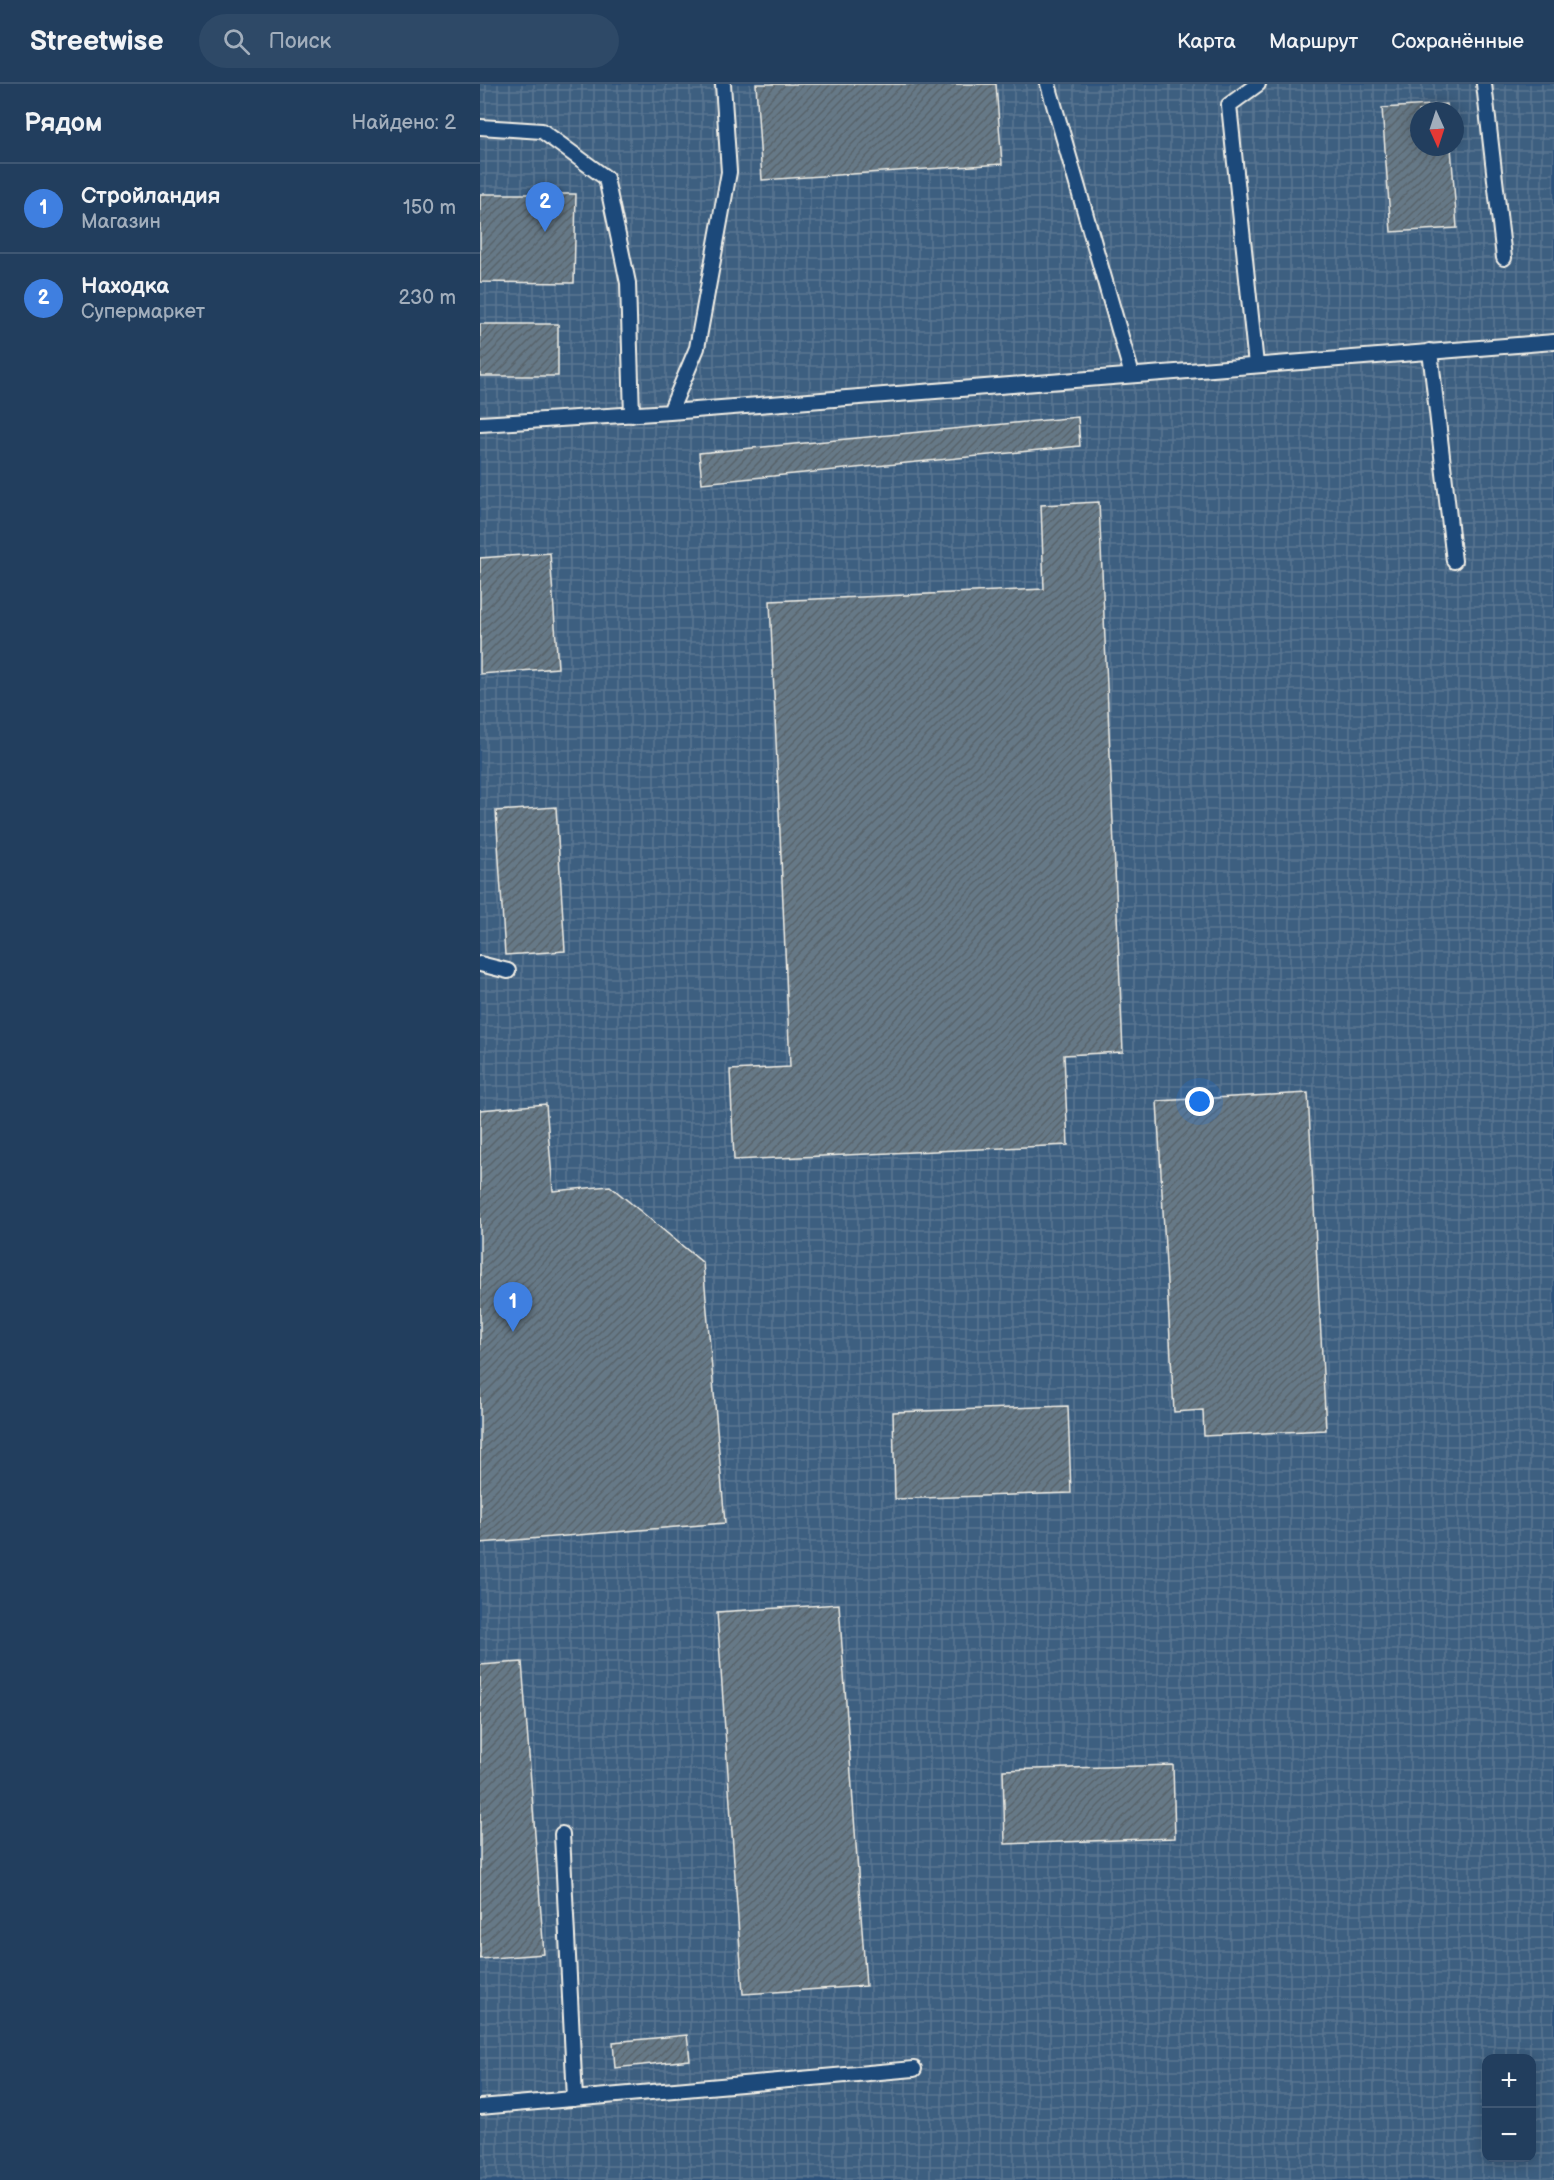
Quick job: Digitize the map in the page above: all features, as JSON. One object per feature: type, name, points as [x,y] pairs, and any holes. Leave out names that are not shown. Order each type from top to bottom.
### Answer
[{"type":"lane","points":[[670,412],[697,348],[729,172],[723,84]]},
{"type":"lane","points":[[1048,84],[1132,375]]},
{"type":"lane","points":[[1256,365],[1229,105],[1258,84]]},
{"type":"lane","points":[[1484,84],[1504,258]]},
{"type":"lane","points":[[480,127],[542,131],[606,178],[628,283],[632,415]]},
{"type":"lane","points":[[480,424],[632,415],[1554,342]]},
{"type":"lane","points":[[1430,351],[1454,561]]},
{"type":"lane","points":[[480,964],[508,971]]},
{"type":"lane","points":[[562,1834],[575,2099]]},
{"type":"lane","points":[[480,2107],[914,2069]]},
{"type":"shaded area","points":[[480,84],[1554,84],[1554,2180],[480,2180]]},
{"type":"building","points":[[756,84],[996,84],[1002,164],[762,180]]},
{"type":"building","points":[[1410,106],[1410,156],[1452,156],[1457,228],[1391,232],[1382,108]]},
{"type":"building","points":[[480,194],[576,194],[574,283],[480,282]]},
{"type":"building","points":[[480,324],[558,324],[558,376],[480,376]]},
{"type":"building","points":[[1078,417],[1080,446],[702,483],[699,453]]},
{"type":"building","points":[[1099,502],[1123,1052],[1064,1055],[1068,1145],[734,1160],[730,1070],[790,1067],[770,601],[1044,589],[1041,505]]},
{"type":"building","points":[[550,553],[558,668],[480,674],[480,558]]},
{"type":"building","points":[[556,807],[565,951],[505,955],[496,811]]},
{"type":"building","points":[[1308,1093],[1326,1430],[1204,1436],[1203,1410],[1174,1412],[1157,1101]]},
{"type":"building","points":[[546,1104],[553,1191],[610,1186],[703,1263],[725,1523],[480,1543],[480,1110]]},
{"type":"building","points":[[1068,1406],[1071,1493],[895,1499],[893,1412]]},
{"type":"building","points":[[839,1604],[866,1986],[743,1994],[717,1612]]},
{"type":"building","points":[[522,1662],[544,1954],[480,1959],[480,1665]]},
{"type":"building","points":[[1173,1765],[1175,1838],[1005,1844],[1003,1770]]},
{"type":"building","points":[[687,2035],[690,2060],[615,2068],[613,2042]]},
{"type":"place","name":"Находка","points":[[545,232]]},
{"type":"place","name":"Стройландия","points":[[513,1332]]}]
